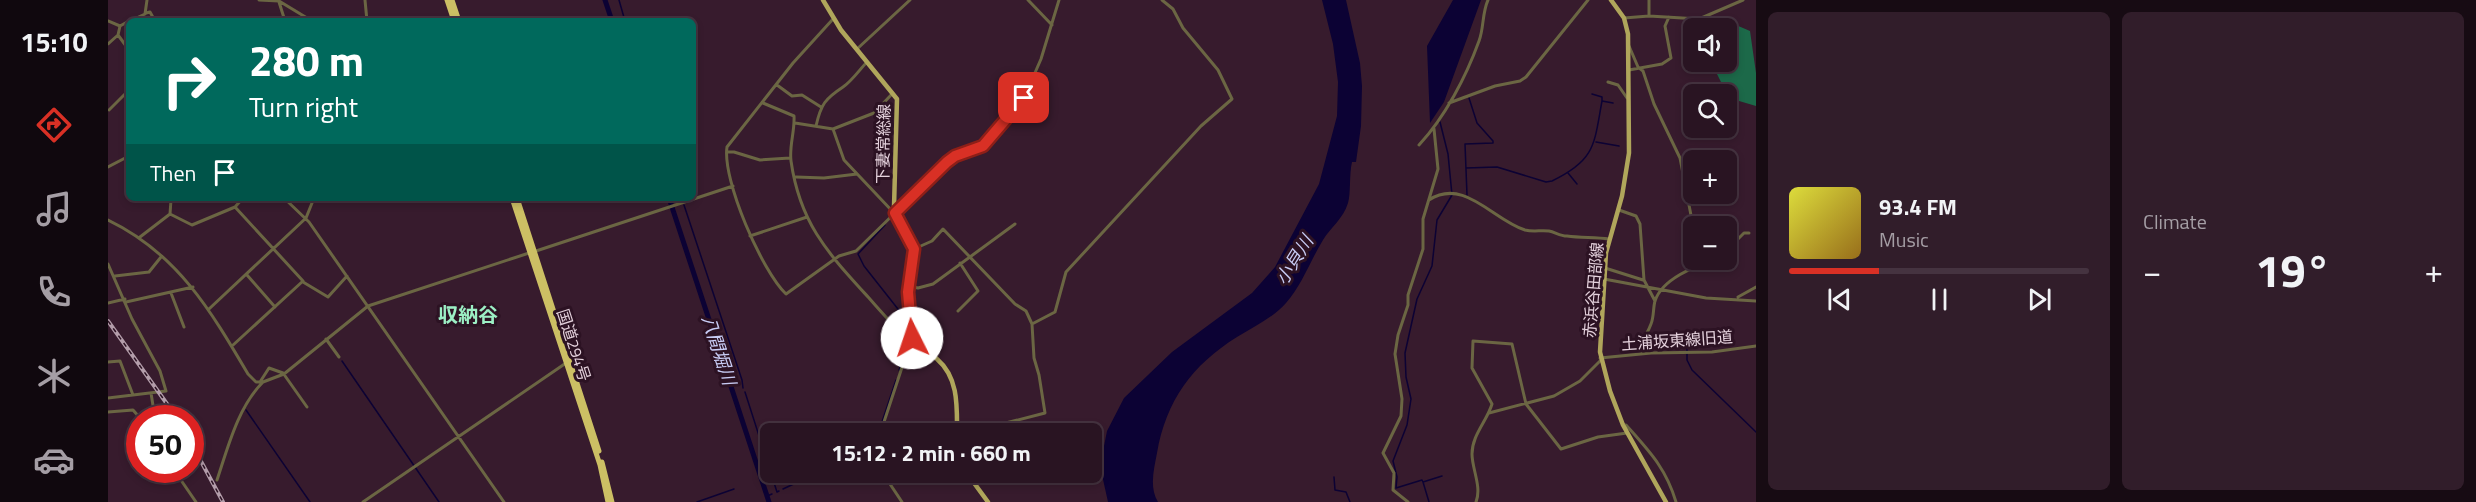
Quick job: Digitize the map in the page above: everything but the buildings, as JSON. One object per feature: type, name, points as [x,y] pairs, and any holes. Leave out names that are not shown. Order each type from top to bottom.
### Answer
[{"type":"highway","points":[[447,0],[453,18]]},
{"type":"highway","points":[[452,0],[458,18]]},
{"type":"highway","name":"国道294号","points":[[513,201],[568,362],[610,502]]},
{"type":"highway","name":"国道294号","points":[[518,201],[532,252]]},
{"type":"main road","name":"下妻常総線","points":[[823,0],[833,19],[894,92],[898,107],[894,207],[914,249]]},
{"type":"main road","name":"赤浜谷田部線","points":[[1611,0],[1624,18],[1628,44],[1629,153],[1619,210],[1609,239],[1605,268],[1601,359],[1623,425],[1664,502]]},
{"type":"main road","points":[[914,249],[909,286],[911,340],[939,361],[948,373],[957,399],[957,423]]},
{"type":"main road","points":[[974,483],[988,502]]},
{"type":"street","points":[[146,13],[147,0]]},
{"type":"street","points":[[259,0],[279,1],[307,18]]},
{"type":"street","points":[[365,0],[367,18]]},
{"type":"street","points":[[857,49],[910,0]]},
{"type":"street","points":[[1028,0],[1052,25]]},
{"type":"street","points":[[833,19],[727,147],[726,152],[726,162],[750,236],[771,277],[786,294],[833,260],[856,251],[947,162],[955,156],[983,146],[1013,112],[1032,82],[1059,0]]},
{"type":"street","points":[[1032,324],[1055,312],[1066,272],[1201,126],[1232,99],[1218,70],[1183,28],[1173,9],[1162,0]]},
{"type":"street","points":[[1419,145],[1434,129],[1481,38],[1483,11],[1488,0]]},
{"type":"street","points":[[1449,103],[1495,86],[1520,81],[1526,77],[1588,0]]},
{"type":"street","points":[[1648,0],[1649,16]]},
{"type":"street","points":[[1624,18],[1649,16],[1699,19],[1743,0]]},
{"type":"street","points":[[279,1],[284,18]]},
{"type":"street","points":[[135,18],[150,12],[153,18]]},
{"type":"street","points":[[1628,70],[1662,64],[1671,58],[1665,26],[1669,17]]},
{"type":"street","points":[[108,21],[120,26]]},
{"type":"street","points":[[108,44],[118,35],[120,26],[126,23]]},
{"type":"street","points":[[118,35],[126,46]]},
{"type":"street","points":[[1628,44],[1643,71],[1654,104],[1680,158],[1691,216]]},
{"type":"street","points":[[816,126],[821,107],[831,93],[843,87],[868,62]]},
{"type":"street","points":[[1608,82],[1618,85],[1627,98]]},
{"type":"street","points":[[777,85],[792,96],[802,95],[821,107]]},
{"type":"street","points":[[795,123],[834,129],[874,113],[894,92]]},
{"type":"street","points":[[109,110],[126,93]]},
{"type":"street","points":[[763,103],[790,112],[794,116],[790,158],[795,177],[807,217],[833,260],[896,329],[911,340],[884,423]]},
{"type":"street","points":[[834,129],[844,159],[895,213]]},
{"type":"street","points":[[1408,502],[1393,490],[1394,473],[1383,453],[1401,416],[1402,399],[1395,354],[1398,335],[1408,305],[1408,295],[1423,249],[1423,219],[1438,169],[1434,129]]},
{"type":"street","points":[[726,152],[734,152],[760,160],[790,158]]},
{"type":"street","points":[[108,168],[126,158]]},
{"type":"street","points":[[795,177],[824,178],[856,174]]},
{"type":"street","points":[[696,199],[734,186]]},
{"type":"street","points":[[1428,200],[1437,194],[1455,193],[1467,197],[1513,226],[1528,231],[1609,239]]},
{"type":"street","points":[[140,237],[170,214],[173,201]]},
{"type":"street","points":[[235,201],[236,206],[303,281],[328,297],[347,276]]},
{"type":"street","points":[[170,214],[192,225],[236,206],[240,201]]},
{"type":"street","points":[[287,201],[306,218],[504,502]]},
{"type":"street","points":[[209,309],[306,218],[313,201]]},
{"type":"street","points":[[108,221],[140,237],[193,288],[209,309],[249,374],[256,382],[262,382],[284,374],[369,306],[689,201]]},
{"type":"street","points":[[1619,210],[1636,216],[1640,224],[1644,280],[1655,300]]},
{"type":"street","points":[[750,236],[807,217]]},
{"type":"street","points":[[909,286],[918,288],[933,284],[1015,224]]},
{"type":"street","points":[[914,249],[932,241],[942,229],[1015,304],[1026,311],[1032,324],[1034,358],[1043,392],[1045,413],[1006,423]]},
{"type":"street","points":[[1737,239],[1743,233],[1749,232]]},
{"type":"street","points":[[115,276],[149,272],[161,257]]},
{"type":"street","points":[[958,311],[978,291],[960,263]]},
{"type":"street","points":[[108,264],[132,319],[160,370],[166,391],[108,398]]},
{"type":"street","points":[[1605,268],[1644,280]]},
{"type":"street","points":[[1641,354],[1640,344],[1653,320],[1655,300],[1666,285],[1688,270]]},
{"type":"street","points":[[246,275],[275,307]]},
{"type":"street","points":[[1604,279],[1720,300],[1756,301]]},
{"type":"street","points":[[232,346],[303,281]]},
{"type":"street","points":[[1738,297],[1756,287]]},
{"type":"street","points":[[108,303],[193,288]]},
{"type":"street","points":[[171,293],[184,327]]},
{"type":"street","points":[[326,339],[339,357]]},
{"type":"street","points":[[1476,502],[1478,494],[1472,453],[1476,436],[1492,404],[1472,368],[1473,341],[1475,340],[1512,344],[1526,404],[1561,449],[1598,437],[1627,433]]},
{"type":"street","name":"土浦坂東線旧道","points":[[1601,359],[1641,354],[1712,352],[1756,346]]},
{"type":"street","points":[[1489,413],[1554,396],[1580,381],[1601,359]]},
{"type":"street","points":[[108,362],[120,361],[134,395]]},
{"type":"street","points":[[363,502],[568,362]]},
{"type":"street","points":[[218,480],[231,437],[251,396],[269,368],[284,374],[307,407]]},
{"type":"street","points":[[150,393],[152,405]]},
{"type":"street","points":[[108,412],[126,411]]},
{"type":"street","points":[[1623,425],[1626,425],[1658,460],[1676,502]]},
{"type":"street","points":[[183,483],[196,502]]},
{"type":"street","points":[[889,483],[902,502]]},
{"type":"green space","points":[[1737,25],[1750,31],[1756,73],[1756,106],[1737,100],[1737,84],[1722,84],[1716,72],[1737,72]]},
{"type":"water","name":"小貝川","points":[[1322,0],[1346,0],[1360,63],[1362,86],[1361,126],[1356,162],[1352,162],[1346,209],[1323,240],[1286,303],[1269,317],[1221,348],[1194,372],[1183,386],[1174,401],[1161,434],[1153,484],[1158,502],[1108,502],[1102,475],[1102,456],[1107,431],[1124,398],[1172,352],[1252,293],[1275,267],[1319,184],[1337,116],[1338,82],[1333,44]]},
{"type":"water","points":[[1453,0],[1481,0],[1444,102],[1430,123],[1427,46]]},
{"type":"waterway","name":"八間堀川","points":[[605,0],[611,18]]},
{"type":"waterway","points":[[619,0],[624,18]]},
{"type":"waterway","points":[[1592,94],[1602,97],[1602,101]]},
{"type":"waterway","points":[[1467,195],[1465,144],[1493,143],[1477,123],[1469,98]]},
{"type":"waterway","points":[[1466,168],[1497,167],[1546,182],[1552,181],[1577,166],[1585,158],[1594,140],[1602,101],[1613,103]]},
{"type":"waterway","points":[[1423,482],[1422,480],[1396,488],[1397,477],[1393,461],[1407,425],[1411,399],[1406,377],[1405,353],[1417,299],[1432,266],[1437,220],[1452,195],[1448,154],[1440,122]]},
{"type":"waterway","points":[[1596,142],[1619,146]]},
{"type":"waterway","points":[[1568,173],[1577,184]]},
{"type":"waterway","name":"八間堀川","points":[[670,201],[769,502]]},
{"type":"waterway","points":[[684,205],[743,388]]},
{"type":"waterway","points":[[885,225],[858,254],[864,266],[909,323],[909,342],[899,370]]},
{"type":"waterway","points":[[1687,348],[1687,360],[1692,370],[1756,432]]},
{"type":"waterway","points":[[342,361],[439,502]]},
{"type":"waterway","points":[[882,423],[896,380]]},
{"type":"waterway","points":[[745,392],[777,492],[779,491]]},
{"type":"waterway","points":[[246,410],[310,502]]},
{"type":"waterway","points":[[1429,502],[1423,482],[1442,476]]},
{"type":"waterway","points":[[1334,477],[1335,490],[1346,492],[1350,502]]},
{"type":"waterway","points":[[783,489],[796,483]]},
{"type":"waterway","points":[[697,502],[734,489]]},
{"type":"waterway","name":"八間堀川","points":[[767,496],[772,494]]},
{"type":"railway","points":[[108,321],[168,405]]},
{"type":"railway","points":[[204,467],[223,502]]},
{"type":"district","name":"収納谷","points":[[468,314]]},
{"type":"route","points":[[912,338],[908,292],[914,249],[895,213],[947,162],[955,156],[983,146],[1024,98]]}]
